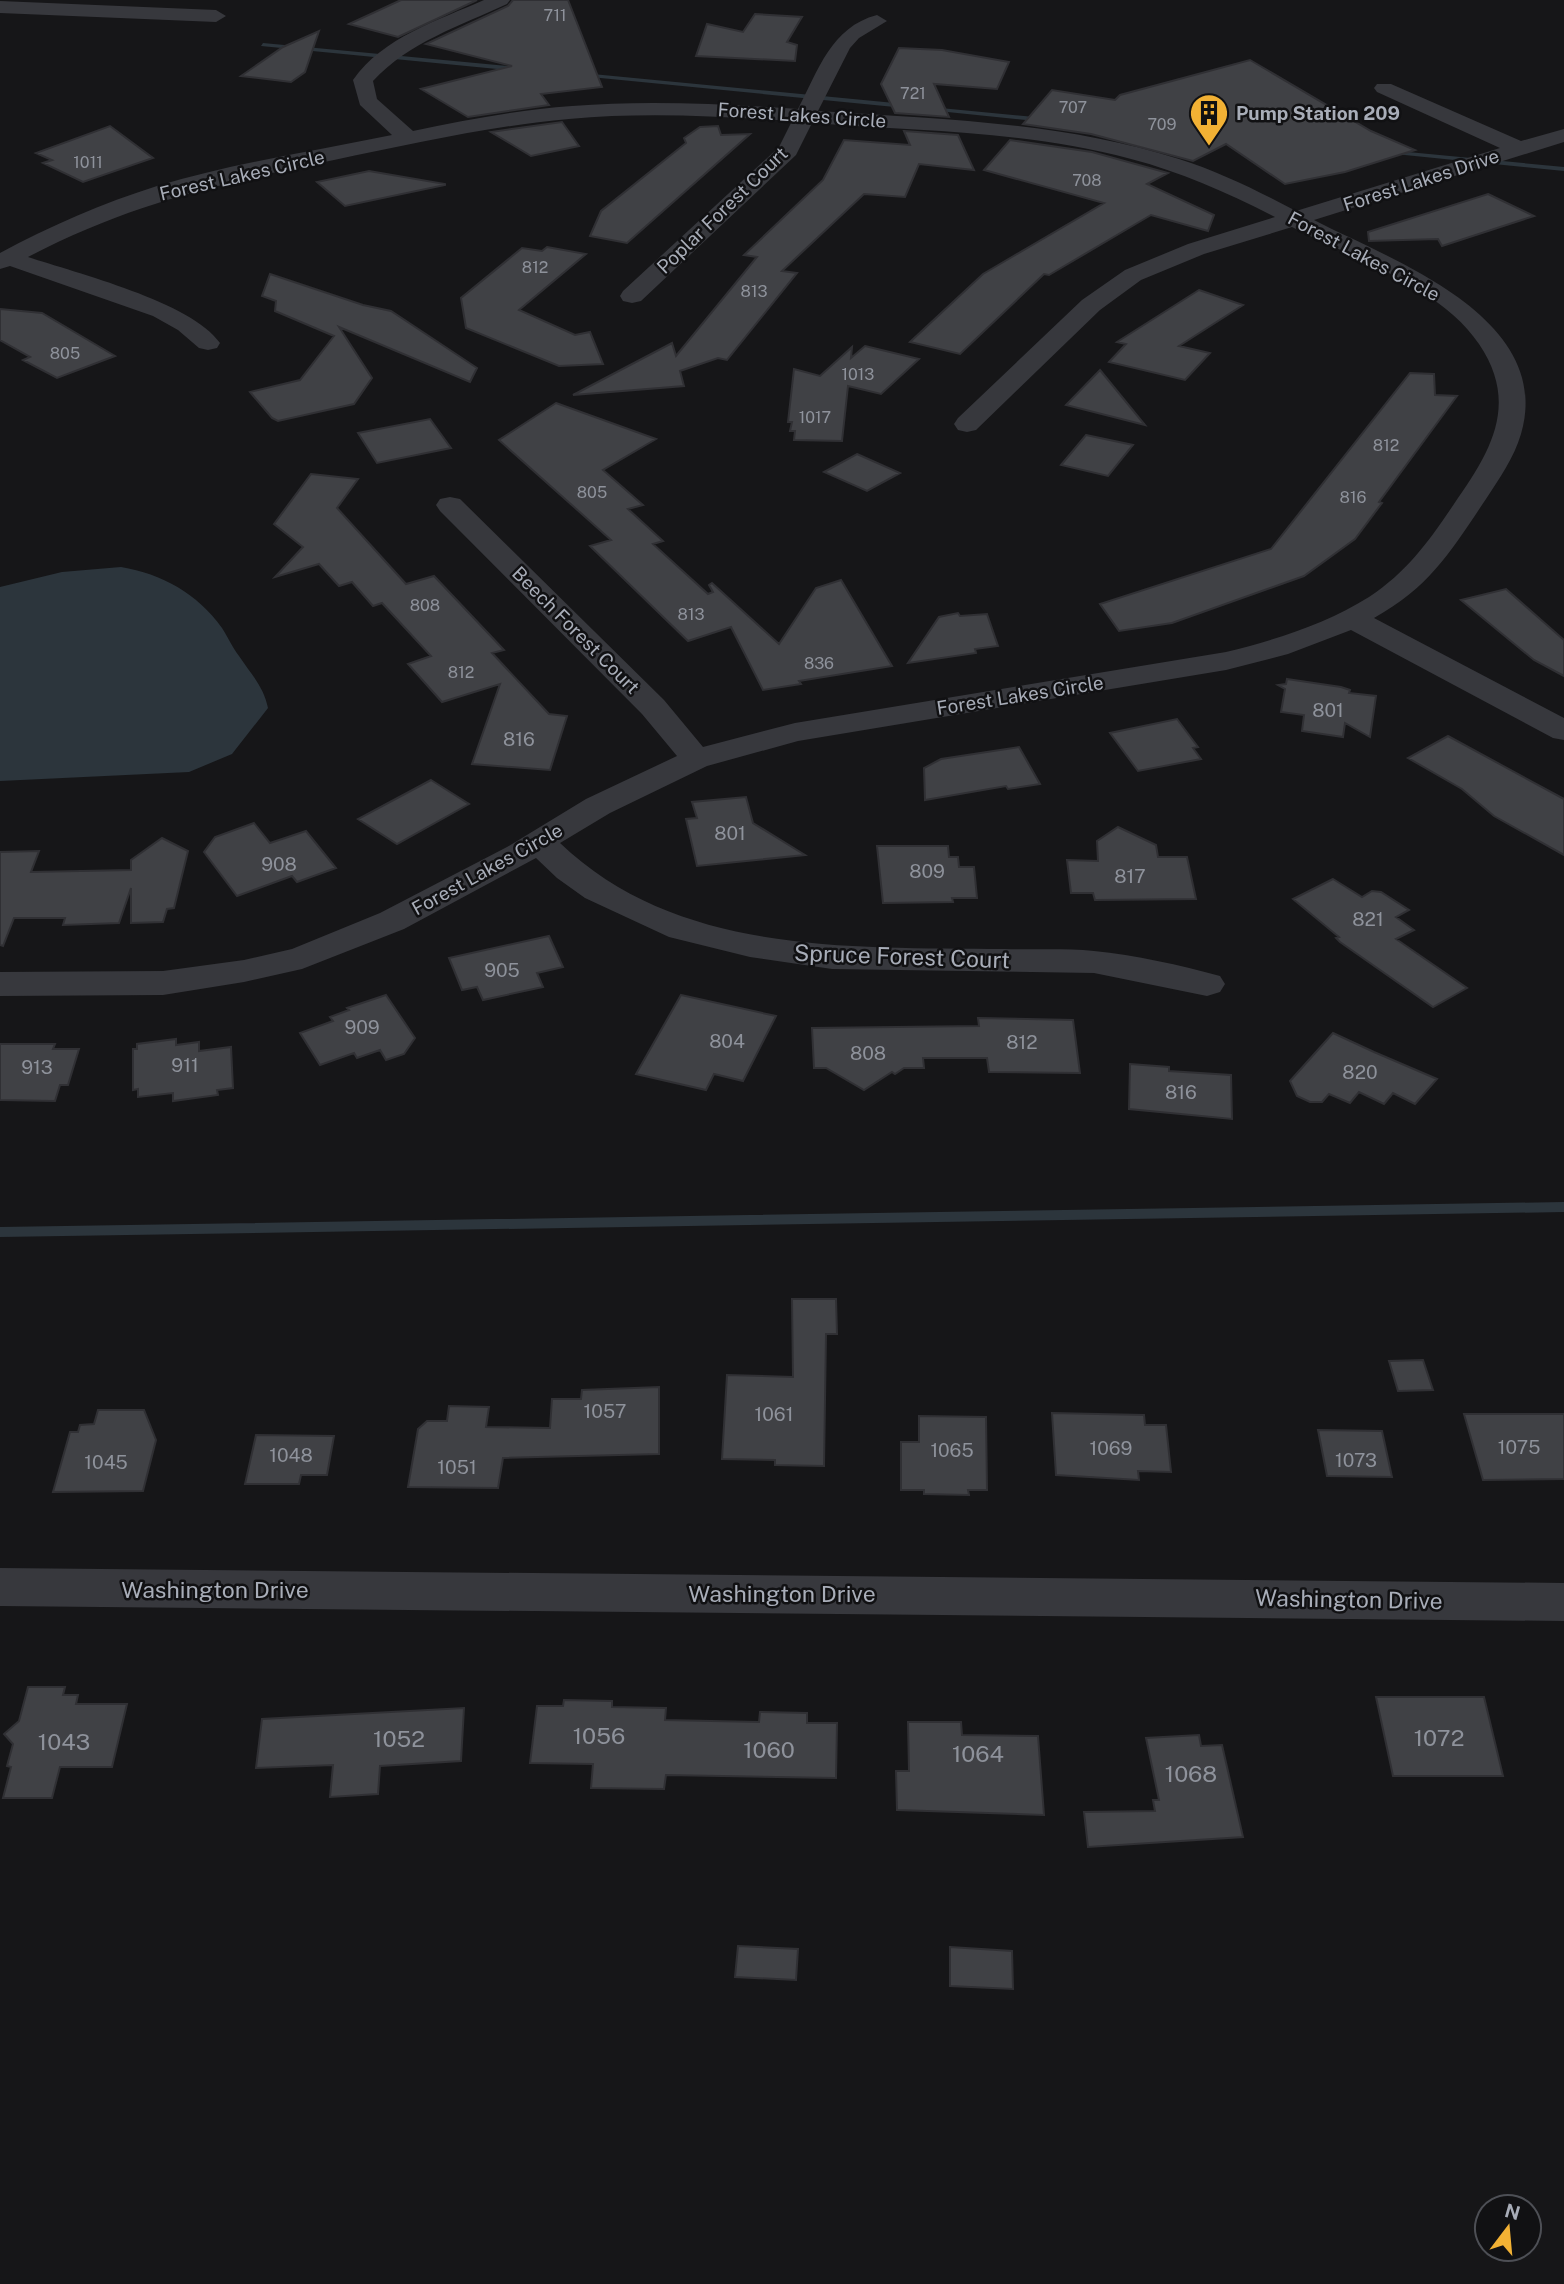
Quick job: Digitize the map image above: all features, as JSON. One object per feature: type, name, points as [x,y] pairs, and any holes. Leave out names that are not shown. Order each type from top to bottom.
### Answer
[{"type":"street","points":[[408,138],[367,101],[363,80],[376,64],[397,48],[500,0]]},
{"type":"street","points":[[0,7],[216,16]]},
{"type":"street","name":"Poplar Forest Court","points":[[632,296],[788,150],[841,44],[852,34],[877,21]]},
{"type":"street","points":[[1384,88],[1521,149]]},
{"type":"street","name":"Forest Lakes Circle","points":[[0,984],[163,984],[244,971],[302,958],[392,921],[539,842],[598,806],[696,759],[795,732],[1226,661],[1323,631],[1377,603],[1421,570],[1496,465],[1509,435],[1513,405],[1504,367],[1470,320],[1446,299],[1408,276],[1206,176],[1126,150],[1025,132],[690,108],[617,109],[514,118],[189,185],[97,215],[4,260]]},
{"type":"street","name":"Forest Lakes Drive","points":[[967,424],[1091,305],[1133,275],[1196,249],[1564,135]]},
{"type":"street","points":[[4,260],[162,311],[187,325],[208,343]]},
{"type":"street","name":"Beech Forest Court","points":[[450,505],[653,707],[696,759]]},
{"type":"street","points":[[1350,617],[1564,732]]},
{"type":"street","name":"Spruce Forest Court","points":[[539,842],[597,891],[681,929],[750,946],[832,958],[1094,962],[1207,984]]},
{"type":"street","name":"Washington Drive","points":[[0,1587],[1564,1602]]},
{"type":"shaded area","points":[[121,567],[164,580],[190,595],[201,605],[222,628],[256,681],[268,708],[232,754],[189,772],[0,781],[0,587],[62,572]]},
{"type":"building","points":[[401,0],[477,0],[398,37],[349,24]]},
{"type":"building","points":[[513,0],[568,0],[602,87],[541,94],[549,105],[468,117],[421,89],[512,66],[426,44],[508,6]]},
{"type":"building","points":[[755,14],[802,17],[787,42],[797,45],[795,61],[696,56],[707,24],[743,32]]},
{"type":"building","points":[[319,31],[305,72],[291,82],[241,76],[283,47]]},
{"type":"building","points":[[899,48],[942,50],[1009,62],[997,89],[934,84],[949,117],[895,113],[881,84]]},
{"type":"building","points":[[1250,60],[1371,131],[1415,150],[1345,172],[1285,184],[1226,144],[1193,161],[1091,134],[1023,124],[1052,90],[1115,100],[1120,95]]},
{"type":"building","points":[[562,122],[579,146],[531,156],[491,132]]},
{"type":"building","points":[[110,126],[153,158],[83,182],[43,163],[52,160],[36,153]]},
{"type":"building","points":[[718,126],[721,135],[750,134],[627,243],[590,236],[601,211],[686,143],[684,138],[700,127]]},
{"type":"building","points":[[904,131],[958,135],[974,170],[919,164],[905,197],[864,194],[782,271],[797,273],[727,360],[718,358],[680,371],[684,386],[573,395],[672,343],[676,356],[757,257],[744,255],[823,180],[844,140],[910,145]]},
{"type":"building","points":[[1010,140],[1092,152],[1168,173],[1147,184],[1214,215],[1208,231],[1151,215],[1049,275],[1044,274],[960,354],[910,342],[983,274],[1104,203],[984,170]]},
{"type":"building","points":[[369,171],[445,185],[345,206],[317,182]]},
{"type":"building","points":[[1488,194],[1534,216],[1442,246],[1438,239],[1369,241],[1368,232]]},
{"type":"building","points":[[547,247],[586,254],[519,310],[575,335],[590,332],[603,364],[559,366],[466,328],[461,298],[522,248],[542,251]]},
{"type":"building","points":[[270,274],[363,305],[391,311],[477,368],[470,382],[339,327],[372,378],[354,404],[278,421],[272,418],[250,392],[300,380],[334,336],[275,311],[276,301],[262,296]]},
{"type":"building","points":[[1199,290],[1243,305],[1179,346],[1210,353],[1185,380],[1109,362],[1126,344],[1117,342]]},
{"type":"building","points":[[0,309],[42,313],[115,356],[57,378],[23,360],[30,357],[0,340]]},
{"type":"building","points":[[865,346],[919,359],[881,394],[848,386],[842,441],[794,440],[795,431],[790,431],[792,422],[788,422],[794,369],[820,376],[852,347],[851,358]]},
{"type":"building","points":[[1100,370],[1145,425],[1066,405]]},
{"type":"building","points":[[1410,373],[1434,374],[1435,395],[1457,396],[1355,539],[1304,576],[1172,623],[1119,631],[1100,604],[1271,549]]},
{"type":"building","points":[[556,403],[656,439],[603,470],[643,505],[628,509],[663,541],[653,544],[708,594],[713,592],[709,585],[712,583],[779,644],[816,588],[841,580],[892,666],[799,681],[801,684],[763,690],[731,627],[688,641],[590,546],[611,540],[499,440]]},
{"type":"building","points":[[430,419],[451,448],[377,463],[358,433]]},
{"type":"building","points":[[1086,435],[1133,445],[1108,476],[1061,465]]},
{"type":"building","points":[[857,454],[900,473],[867,491],[824,472]]},
{"type":"building","points":[[311,474],[358,479],[337,508],[406,584],[434,576],[504,650],[492,653],[549,714],[567,716],[550,770],[472,764],[500,684],[442,702],[408,664],[431,656],[382,603],[373,606],[352,582],[339,586],[319,564],[275,577],[303,547],[274,524]]},
{"type":"building","points":[[1506,589],[1564,640],[1564,676],[1534,660],[1461,600]]},
{"type":"building","points":[[958,613],[960,616],[987,614],[998,646],[975,649],[976,653],[908,663],[939,617]]},
{"type":"building","points":[[1287,679],[1341,687],[1350,690],[1349,693],[1376,696],[1370,737],[1345,723],[1343,737],[1302,731],[1304,715],[1281,712],[1285,689],[1278,685],[1286,684]]},
{"type":"building","points":[[1177,719],[1198,747],[1193,748],[1201,759],[1138,771],[1110,733]]},
{"type":"building","points":[[1448,736],[1564,799],[1564,855],[1494,816],[1462,789],[1408,758]]},
{"type":"building","points":[[1019,747],[1040,784],[1008,789],[1006,786],[925,800],[924,768],[941,759]]},
{"type":"building","points":[[431,780],[469,804],[397,844],[358,819]]},
{"type":"building","points":[[746,797],[753,823],[805,855],[697,866],[686,819],[697,818],[692,802]]},
{"type":"building","points":[[254,823],[270,843],[306,831],[336,868],[297,882],[292,876],[237,896],[204,852],[215,837]]},
{"type":"building","points":[[1118,827],[1156,845],[1158,857],[1187,857],[1196,899],[1095,900],[1093,893],[1071,893],[1067,860],[1098,861],[1097,841]]},
{"type":"building","points":[[162,838],[188,851],[174,908],[167,909],[163,922],[131,923],[131,888],[119,923],[63,925],[65,918],[14,918],[3,946],[0,945],[0,852],[39,851],[31,872],[131,870],[131,860]]},
{"type":"building","points":[[877,846],[948,846],[949,857],[958,857],[959,867],[974,867],[977,898],[952,898],[953,902],[883,903]]},
{"type":"building","points":[[1333,879],[1362,897],[1372,891],[1381,892],[1409,910],[1396,917],[1414,930],[1396,939],[1467,988],[1433,1007],[1340,942],[1336,938],[1339,937],[1293,899]]},
{"type":"building","points":[[549,936],[563,967],[537,973],[543,987],[483,1000],[477,987],[462,990],[449,958]]},
{"type":"building","points":[[386,995],[415,1038],[404,1054],[386,1060],[380,1050],[357,1058],[354,1053],[320,1065],[300,1033],[333,1021],[330,1017],[349,1010],[347,1008]]},
{"type":"building","points":[[681,995],[776,1016],[743,1081],[714,1074],[706,1090],[636,1074]]},
{"type":"building","points":[[978,1018],[1073,1020],[1080,1073],[989,1072],[987,1058],[923,1058],[924,1068],[904,1068],[895,1074],[892,1072],[864,1090],[826,1068],[814,1068],[812,1028],[979,1026]]},
{"type":"building","points":[[1333,1033],[1437,1079],[1415,1104],[1393,1093],[1384,1104],[1359,1092],[1350,1103],[1329,1094],[1322,1102],[1310,1102],[1297,1096],[1290,1081]]},
{"type":"building","points":[[176,1039],[176,1045],[199,1042],[199,1051],[231,1047],[233,1088],[217,1090],[218,1095],[173,1101],[173,1093],[138,1097],[138,1089],[133,1090],[133,1049],[137,1049],[137,1044]]},
{"type":"building","points":[[0,1044],[55,1044],[53,1049],[79,1049],[68,1085],[60,1085],[55,1101],[0,1100]]},
{"type":"building","points":[[1130,1064],[1169,1067],[1169,1071],[1231,1075],[1232,1119],[1129,1109]]},
{"type":"building","points":[[792,1299],[836,1299],[837,1334],[826,1334],[824,1466],[775,1465],[775,1460],[722,1459],[727,1375],[793,1377]]},
{"type":"building","points":[[1423,1360],[1433,1390],[1398,1391],[1389,1361]]},
{"type":"building","points":[[659,1387],[659,1454],[503,1458],[498,1488],[408,1487],[418,1429],[427,1421],[447,1421],[449,1406],[489,1407],[486,1427],[550,1428],[552,1399],[581,1399],[582,1390]]},
{"type":"building","points":[[98,1410],[144,1410],[156,1440],[143,1491],[53,1492],[70,1432],[78,1432],[80,1425],[94,1424]]},
{"type":"building","points":[[1052,1413],[1144,1415],[1145,1425],[1166,1425],[1171,1472],[1138,1471],[1139,1480],[1056,1475]]},
{"type":"building","points":[[1464,1414],[1564,1414],[1564,1479],[1483,1480]]},
{"type":"building","points":[[919,1416],[986,1417],[987,1490],[968,1490],[969,1495],[924,1494],[924,1490],[901,1490],[901,1442],[919,1442]]},
{"type":"building","points":[[1318,1430],[1382,1431],[1392,1477],[1327,1476]]},
{"type":"building","points":[[256,1435],[334,1436],[327,1475],[301,1475],[299,1484],[245,1484]]},
{"type":"building","points":[[28,1687],[65,1687],[63,1695],[78,1695],[76,1704],[127,1704],[112,1767],[60,1767],[52,1798],[3,1798],[11,1767],[7,1766],[13,1744],[4,1734],[19,1721]]},
{"type":"building","points":[[1376,1697],[1484,1697],[1503,1776],[1393,1776]]},
{"type":"building","points":[[564,1700],[612,1701],[612,1707],[666,1708],[665,1720],[759,1722],[760,1712],[807,1713],[807,1723],[837,1723],[836,1778],[666,1775],[664,1789],[591,1788],[593,1764],[530,1763],[537,1706],[563,1706]]},
{"type":"building","points":[[464,1708],[461,1761],[380,1766],[378,1794],[330,1797],[333,1765],[256,1768],[262,1719]]},
{"type":"building","points":[[908,1722],[961,1722],[962,1735],[1038,1736],[1044,1815],[897,1810],[896,1771],[909,1771]]},
{"type":"building","points":[[1199,1735],[1201,1746],[1222,1745],[1243,1837],[1088,1847],[1084,1812],[1155,1811],[1153,1800],[1159,1800],[1146,1738]]},
{"type":"building","points":[[738,1946],[798,1949],[796,1980],[735,1977]]},
{"type":"building","points":[[950,1947],[1012,1951],[1013,1989],[950,1986]]},
{"type":"waterway","points":[[263,45],[518,69]]},
{"type":"waterway","points":[[582,75],[905,106]]},
{"type":"waterway","points":[[930,109],[1045,120]]},
{"type":"waterway","points":[[1387,152],[1564,169]]},
{"type":"waterway","points":[[0,1232],[1564,1207]]},
{"type":"place","name":"Pump Station 209","points":[[1209,147]]}]
